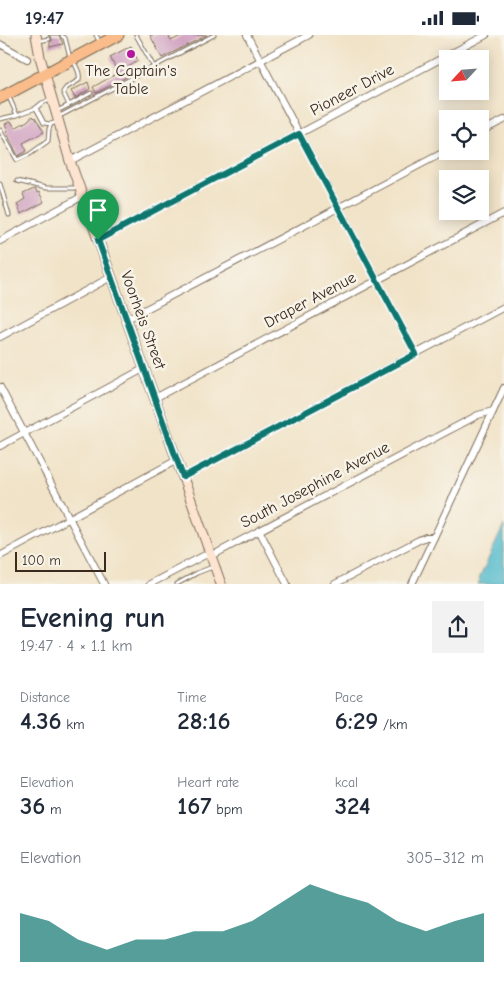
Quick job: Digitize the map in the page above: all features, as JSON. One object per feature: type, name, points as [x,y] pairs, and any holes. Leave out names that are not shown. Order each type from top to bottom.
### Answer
[{"type":"highway","points":[[4,96],[72,60],[98,40],[118,35]]},
{"type":"street","points":[[247,35],[416,354]]},
{"type":"street","points":[[70,161],[309,35]]},
{"type":"street","name":"Pioneer Drive","points":[[98,240],[486,35]]},
{"type":"street","name":"Voorheis Street","points":[[37,38],[40,57],[53,99],[56,119],[70,161],[221,584]]},
{"type":"street","points":[[0,45],[26,59]]},
{"type":"street","points":[[489,128],[504,120]]},
{"type":"street","points":[[127,319],[439,154]]},
{"type":"street","points":[[0,241],[81,192]]},
{"type":"street","name":"Draper Avenue","points":[[155,398],[504,213]]},
{"type":"street","points":[[0,337],[111,277]]},
{"type":"street","points":[[183,477],[504,307]]},
{"type":"street","points":[[0,446],[145,368]]},
{"type":"street","points":[[0,387],[104,584]]},
{"type":"street","points":[[412,584],[504,388]]},
{"type":"street","name":"South Josephine Avenue","points":[[150,584],[164,580],[205,555],[217,553],[478,415],[493,411]]},
{"type":"street","points":[[0,556],[177,460]]},
{"type":"street","points":[[259,530],[287,584]]},
{"type":"street","points":[[335,584],[419,540],[426,537],[434,537]]},
{"type":"lane","points":[[136,35],[154,67]]},
{"type":"lane","points":[[36,108],[44,123],[56,119],[214,35]]},
{"type":"lane","points":[[62,36],[67,41],[72,60],[79,71],[80,77],[79,80],[63,92],[69,105]]},
{"type":"lane","points":[[37,38],[48,38]]},
{"type":"lane","points":[[0,130],[17,160],[30,154],[48,141],[49,129],[56,119],[69,105],[91,93]]},
{"type":"lane","points":[[4,96],[17,115]]},
{"type":"lane","points":[[0,119],[36,108],[42,103],[53,99]]},
{"type":"lane","points":[[17,181],[81,192]]},
{"type":"lane","points":[[0,184],[9,215]]},
{"type":"lane","points":[[177,584],[215,566]]},
{"type":"water","points":[[504,525],[504,584],[478,584],[479,579]]},
{"type":"building","points":[[48,35],[59,35],[63,44],[50,47],[52,38]]},
{"type":"building","points":[[150,35],[168,35],[171,41],[183,35],[207,35],[162,58]]},
{"type":"building","points":[[131,46],[138,61],[125,70],[128,76],[96,93],[93,87],[118,73],[110,57]]},
{"type":"building","points":[[88,82],[90,89],[75,98],[71,91]]},
{"type":"building","points":[[33,116],[44,132],[23,143],[27,151],[18,156],[6,131],[8,130],[5,124],[11,121],[15,128]]},
{"type":"building","points":[[34,189],[37,193],[39,192],[44,202],[21,214],[17,204],[25,199],[23,194]]},
{"type":"place","name":"The Captain's Table","points":[[131,54]]},
{"type":"route","points":[[299,134],[416,354],[183,477],[98,240],[299,134]]}]
